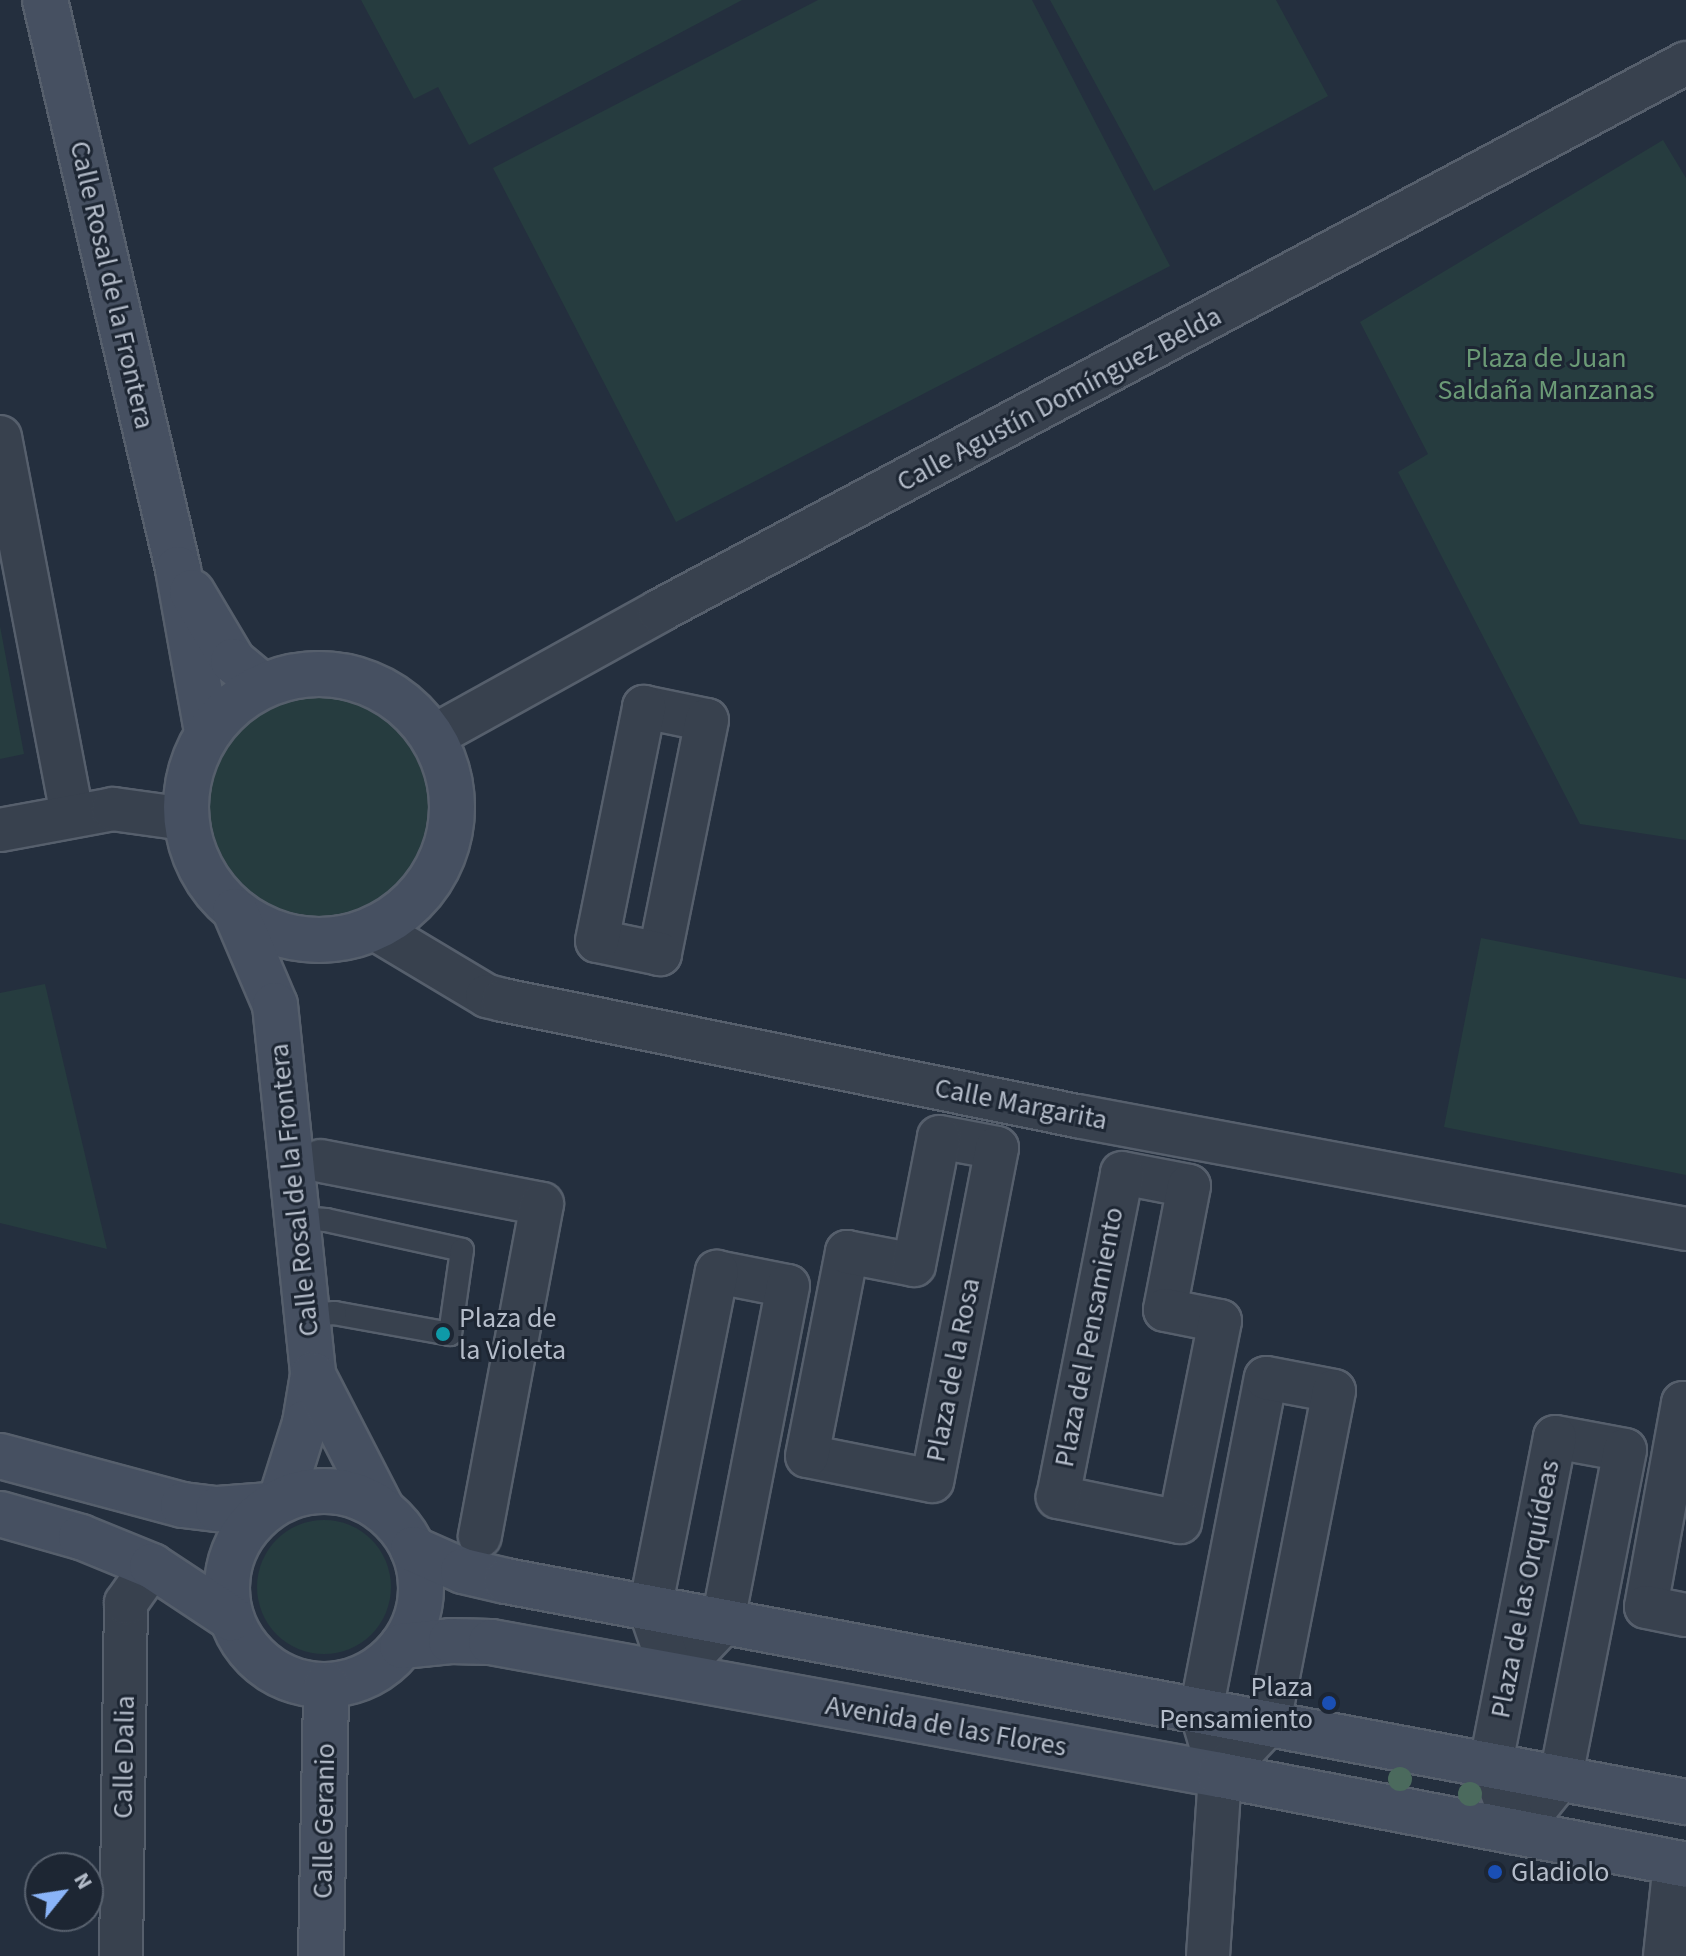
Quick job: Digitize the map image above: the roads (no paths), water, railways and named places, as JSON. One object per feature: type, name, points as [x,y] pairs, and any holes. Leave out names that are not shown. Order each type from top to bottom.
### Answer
[{"type":"main road","name":"Calle Rosal de la Frontera","points":[[45,0],[178,569],[207,732]]},
{"type":"main road","name":"Calle Rosal de la Frontera","points":[[178,569],[233,661],[262,685]]},
{"type":"main road","points":[[300,674],[338,674],[376,686],[408,707],[432,737],[451,785],[450,832],[444,854],[433,876],[413,902],[375,929],[341,939],[305,940],[268,931],[235,911],[210,885],[194,854],[185,819],[189,773],[207,732],[232,704],[262,685],[300,674]]},
{"type":"main road","name":"Calle Rosal de la Frontera","points":[[235,911],[275,1005],[313,1375],[305,1423],[276,1502]]},
{"type":"main road","name":"Calle Rosal de la Frontera","points":[[275,1005],[305,940]]},
{"type":"main road","name":"Calle Rosal de la Frontera","points":[[313,1375],[382,1509]]},
{"type":"main road","points":[[0,1456],[183,1505],[218,1509],[276,1502],[315,1490],[350,1493],[382,1509],[400,1527],[413,1549],[421,1582],[417,1615],[402,1646],[369,1674],[326,1685],[301,1682],[278,1674],[258,1659],[231,1618],[152,1566],[81,1537],[0,1514]]},
{"type":"main road","points":[[231,1618],[226,1586],[232,1555],[247,1527],[276,1502]]},
{"type":"main road","points":[[413,1549],[463,1571],[722,1624],[1491,1763],[1686,1802]]},
{"type":"main road","name":"Avenida de las Flores","points":[[402,1646],[451,1641],[491,1642],[1220,1775],[1680,1864]]},
{"type":"main road","name":"Calle Geranio","points":[[321,1956],[326,1685]]},
{"type":"street","name":"Calle Agustín Domínguez Belda","points":[[432,737],[659,611],[1686,63]]},
{"type":"street","points":[[0,437],[72,816]]},
{"type":"street","points":[[644,707],[707,720],[660,954],[597,941],[644,707]]},
{"type":"street","points":[[0,830],[113,809],[185,819]]},
{"type":"street","name":"Calle Margarita","points":[[375,929],[487,996],[503,1000],[1077,1116],[1686,1229]]},
{"type":"street","name":"Plaza de la Rosa","points":[[939,1137],[997,1148],[932,1481],[807,1456],[847,1252],[914,1265],[939,1137]]},
{"type":"street","points":[[321,1161],[542,1204],[480,1536]]},
{"type":"street","name":"Plaza del Pensamiento","points":[[1122,1173],[1189,1186],[1165,1310],[1220,1321],[1180,1522],[1058,1497],[1122,1173]]},
{"type":"street","points":[[717,1272],[788,1286],[722,1624],[673,1676],[650,1609],[717,1272]]},
{"type":"street","points":[[1208,1956],[1220,1775],[1201,1711],[1266,1378],[1334,1391],[1269,1723],[1220,1775]]},
{"type":"street","points":[[1686,1404],[1683,1403],[1646,1607],[1686,1615]]},
{"type":"street","name":"Plaza de las Orquídeas","points":[[1491,1763],[1555,1437],[1625,1450],[1561,1777]]},
{"type":"street","name":"Calle Dalia","points":[[121,1956],[126,1603],[152,1566]]},
{"type":"street","points":[[1491,1763],[1517,1832]]},
{"type":"street","points":[[1517,1832],[1561,1777]]},
{"type":"street","points":[[1665,1956],[1680,1864]]},
{"type":"lane","points":[[298,1218],[326,1220],[462,1250],[450,1334],[335,1313],[307,1315]]},
{"type":"place","name":"Plaza de la Violeta","points":[[443,1334]]},
{"type":"place","name":"Plaza Pensamiento","points":[[1329,1703]]},
{"type":"place","name":"Gladiolo","points":[[1495,1872]]},
{"type":"park label","name":"Plaza de Juan Saldaña Manzanas","points":[[1546,374]]}]
